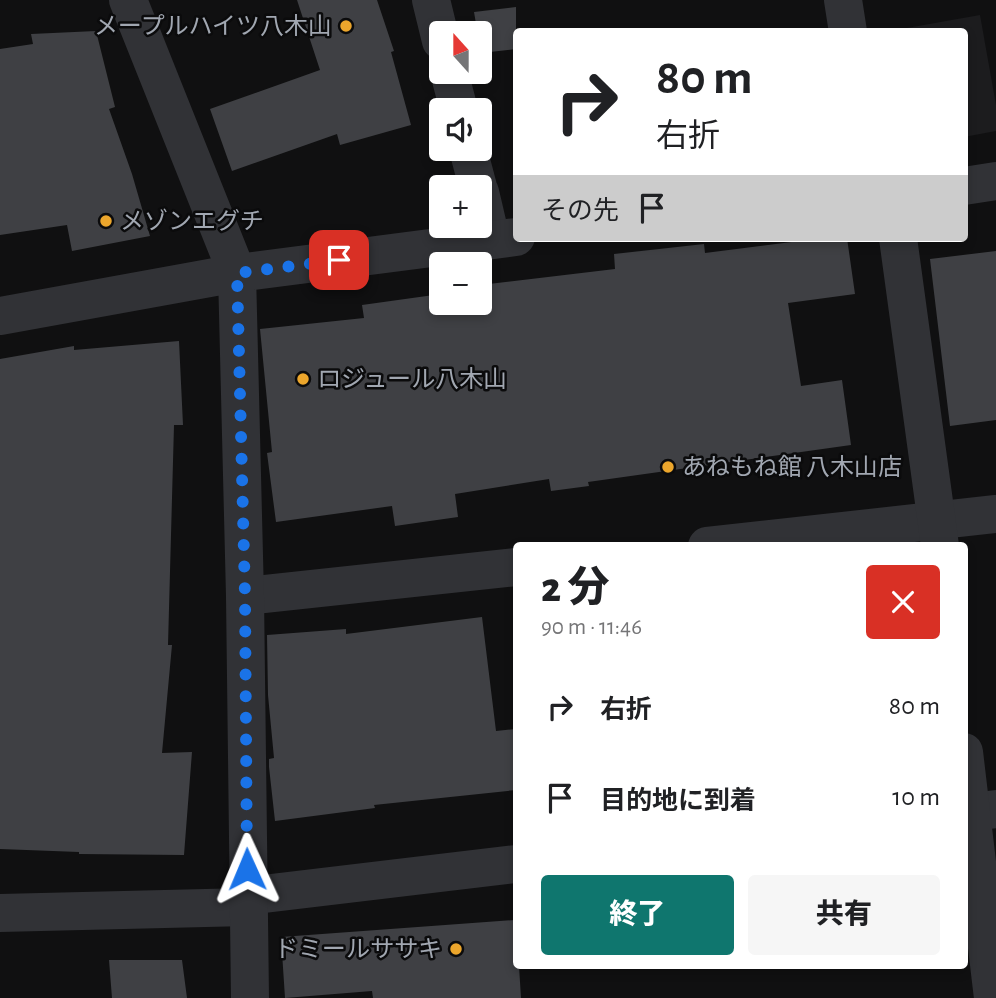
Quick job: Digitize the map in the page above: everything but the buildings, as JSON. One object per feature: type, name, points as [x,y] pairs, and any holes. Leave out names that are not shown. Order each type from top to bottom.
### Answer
[{"type":"street","points":[[128,0],[237,273],[245,596],[250,998]]},
{"type":"street","points":[[431,0],[436,21]]},
{"type":"street","points":[[843,0],[847,28]]},
{"type":"street","points":[[968,185],[996,181]]},
{"type":"street","points":[[0,316],[237,273],[504,238],[492,215]]},
{"type":"street","points":[[899,242],[939,533]]},
{"type":"street","points":[[778,542],[939,533],[996,514]]},
{"type":"street","points":[[245,596],[513,567]]},
{"type":"street","points":[[968,770],[977,812],[993,998]]},
{"type":"street","points":[[0,913],[247,902],[513,864]]},
{"type":"shaded area","points":[[980,15],[996,105],[996,131],[968,136],[968,28],[907,28]]},
{"type":"place","name":"メープルハイツ八木山","points":[[346,26]]},
{"type":"place","name":"メゾンエグチ","points":[[106,221]]},
{"type":"place","name":"ロジュール八木山","points":[[303,379]]},
{"type":"place","name":"あねもね館 八木山店","points":[[668,467]]},
{"type":"place","name":"ドミールササキ","points":[[456,949]]},
{"type":"route","points":[[247,869],[245,596],[237,273],[339,260]]}]
